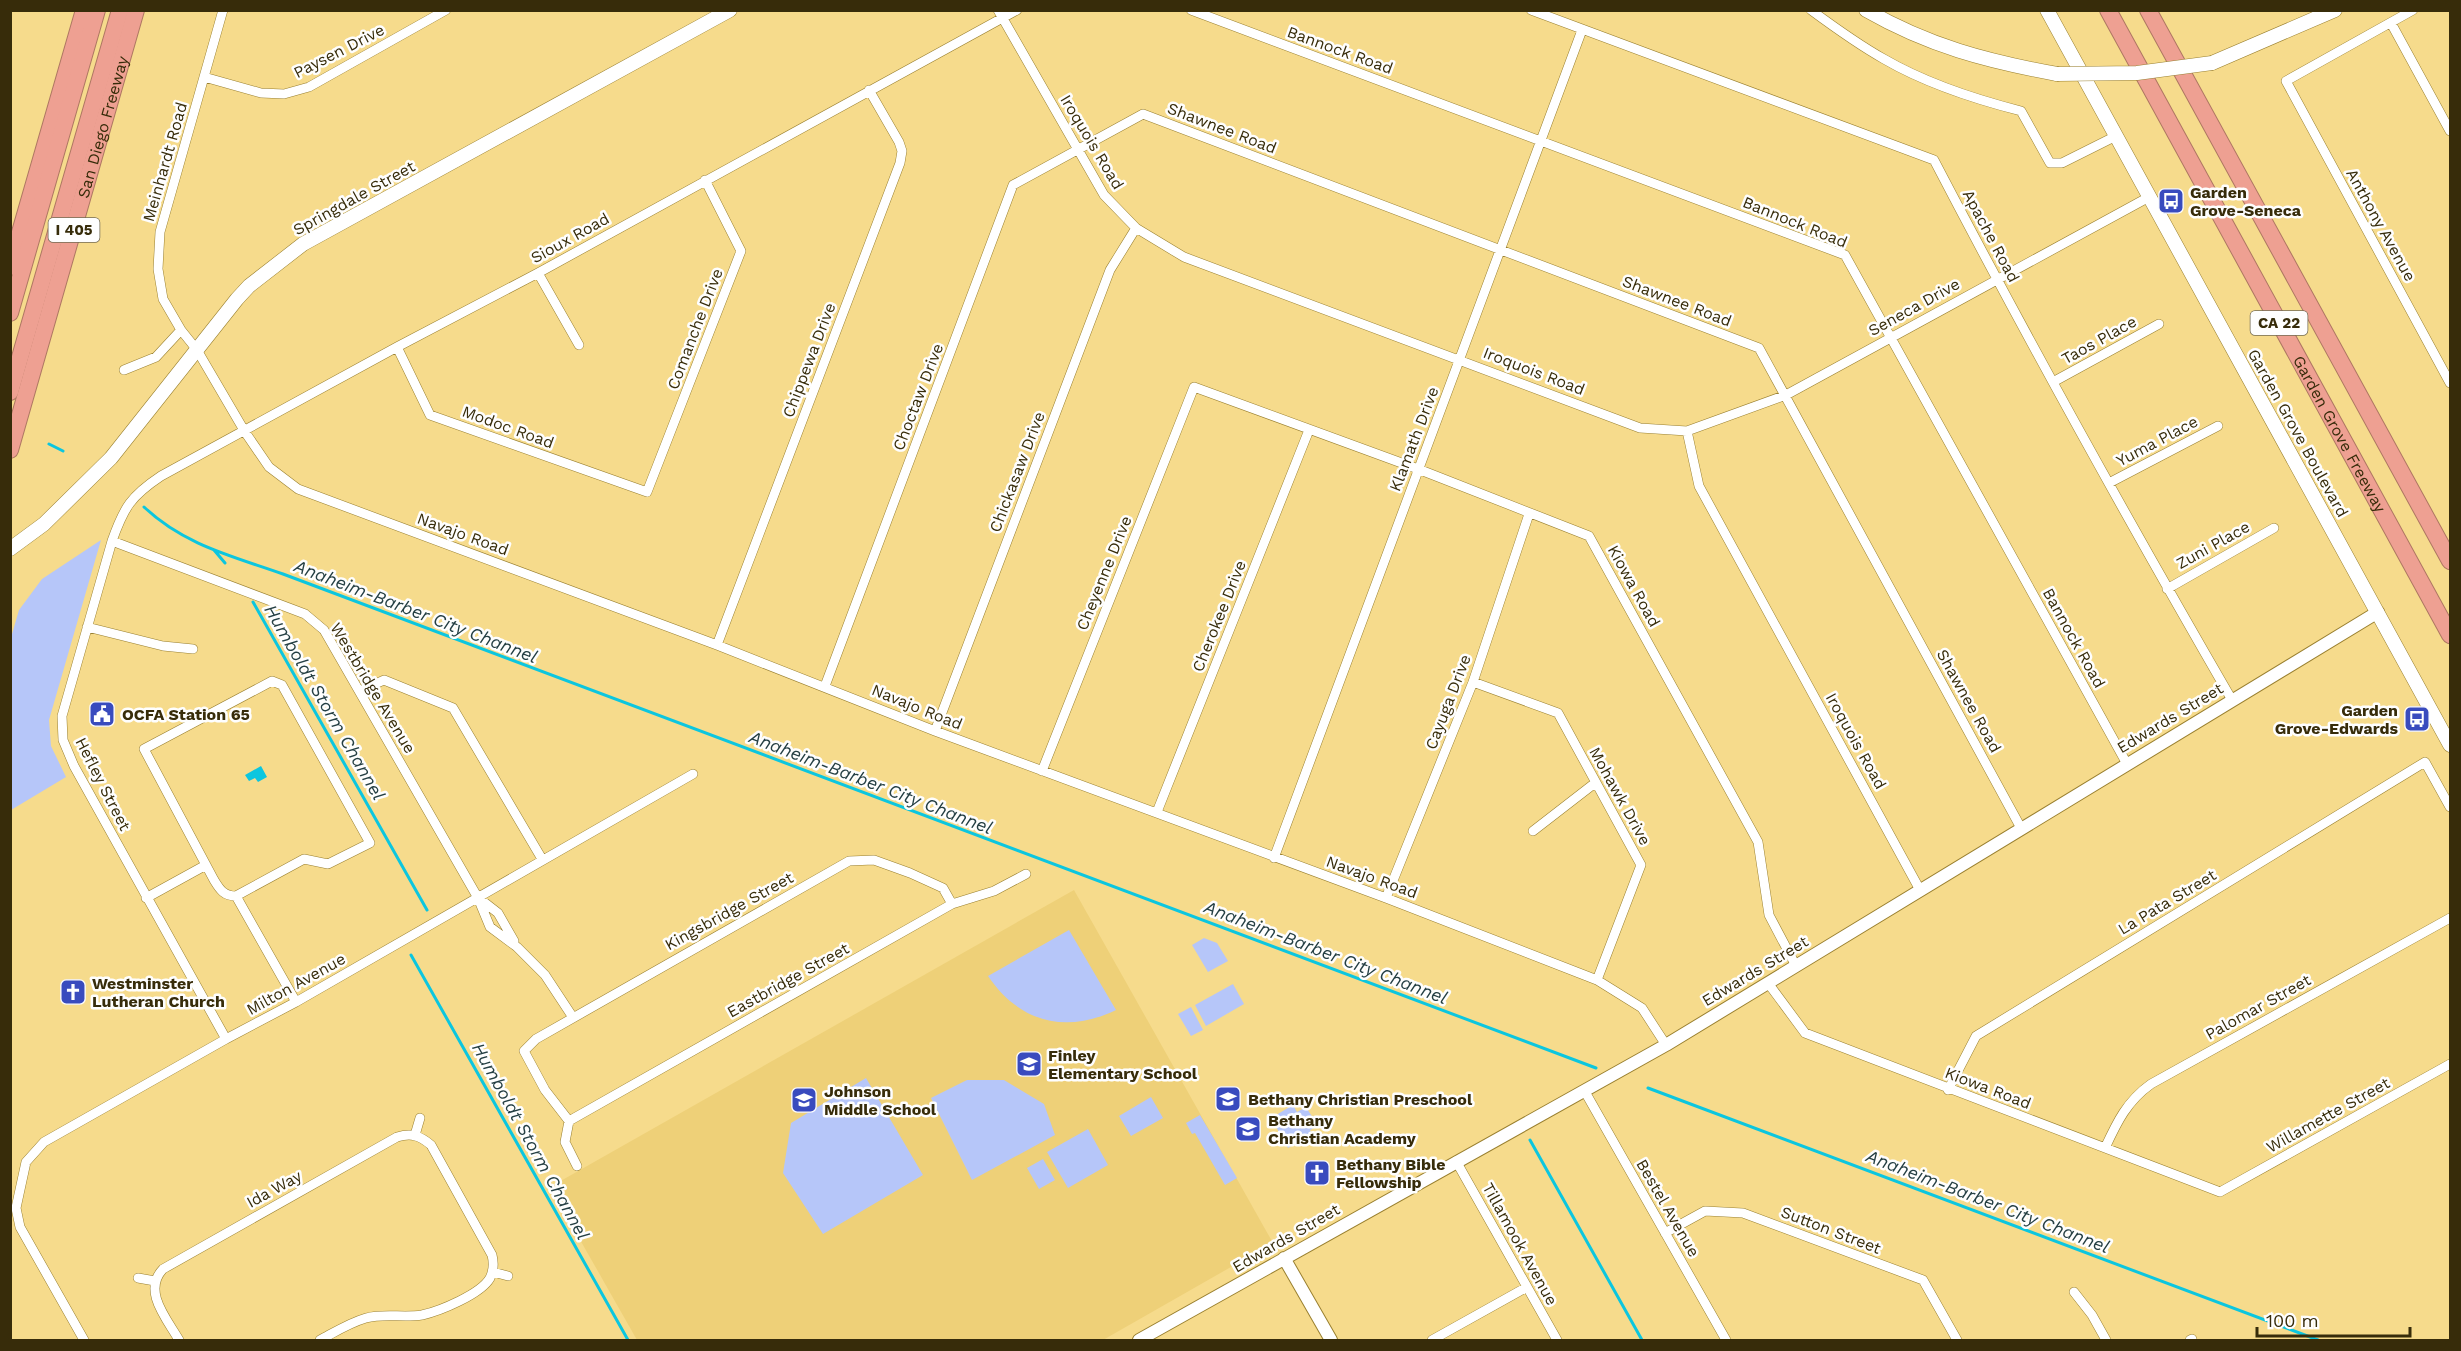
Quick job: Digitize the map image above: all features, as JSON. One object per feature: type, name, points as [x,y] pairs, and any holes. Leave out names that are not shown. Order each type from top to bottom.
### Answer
[{"type":"highway","name":"I 405","points":[[10,267],[84,10]]},
{"type":"highway","points":[[10,313],[97,10]]},
{"type":"highway","points":[[10,392],[120,10]]},
{"type":"highway","name":"San Diego Freeway","points":[[10,450],[136,10]]},
{"type":"highway","name":"Garden Grove Freeway","points":[[2108,10],[2451,635]]},
{"type":"highway","name":"CA 22","points":[[2148,10],[2451,561]]},
{"type":"highway","points":[[10,221],[32,194]]},
{"type":"main road","name":"Springdale Street","points":[[10,549],[44,524],[111,458],[249,286],[303,244],[730,10]]},
{"type":"main road","points":[[1866,10],[1931,43],[1998,64],[2057,74],[2137,73],[2212,63],[2335,10]]},
{"type":"main road","name":"Garden Grove Boulevard","points":[[2047,10],[2451,745]]},
{"type":"street","name":"Meinhardt Road","points":[[197,350],[181,330],[164,299],[158,269],[160,232],[223,10]]},
{"type":"street","name":"Paysen Drive","points":[[204,78],[261,93],[284,94],[309,87],[446,10]]},
{"type":"street","name":"Sioux Road","points":[[138,492],[161,477],[397,347],[538,273],[870,90],[1001,15],[1017,10]]},
{"type":"street","name":"Bannock Road","points":[[1191,10],[1845,255],[2127,764]]},
{"type":"street","name":"Apache Road","points":[[1531,10],[1934,160],[1996,279],[2167,589],[2232,700]]},
{"type":"street","points":[[1811,10],[1884,59],[1927,80],[1973,98],[2021,111],[2050,163],[2062,163],[2116,136]]},
{"type":"street","points":[[2413,10],[2391,23],[2451,131]]},
{"type":"street","name":"Iroquois Road","points":[[1001,15],[1104,195],[1136,228],[1184,257],[1640,428],[1687,431],[1699,486],[1920,890]]},
{"type":"street","name":"Anthony Avenue","points":[[2391,23],[2286,81],[2451,383]]},
{"type":"street","name":"Klamath Drive","points":[[1274,858],[1582,30]]},
{"type":"street","name":"Chippewa Drive","points":[[717,645],[900,163],[902,151],[899,142],[870,90]]},
{"type":"street","name":"Shawnee Road","points":[[1077,151],[1143,114],[1759,348],[2021,828]]},
{"type":"street","name":"Choctaw Drive","points":[[825,687],[1013,185],[1077,151]]},
{"type":"street","name":"Comanche Drive","points":[[647,492],[741,251],[705,180]]},
{"type":"street","name":"Seneca Drive","points":[[1687,431],[1786,395],[2149,197]]},
{"type":"street","name":"Chickasaw Drive","points":[[935,731],[1110,270],[1136,228]]},
{"type":"street","points":[[538,273],[579,345]]},
{"type":"street","name":"Taos Place","points":[[2053,382],[2159,324]]},
{"type":"street","points":[[124,370],[156,357],[181,330]]},
{"type":"street","name":"Modoc Road","points":[[397,347],[430,415],[647,492]]},
{"type":"street","name":"Navajo Road","points":[[197,350],[245,432],[269,467],[298,489],[717,645],[935,731],[1386,898],[1597,980],[1642,1008],[1666,1045]]},
{"type":"street","name":"Kiowa Road","points":[[1194,387],[1418,469],[1589,536],[1758,842],[1769,915],[1796,966]]},
{"type":"street","name":"Cheyenne Drive","points":[[1042,771],[1194,387]]},
{"type":"street","name":"Yuma Place","points":[[2109,483],[2218,426]]},
{"type":"street","name":"Cherokee Drive","points":[[1157,812],[1309,430]]},
{"type":"street","name":"Hefley Street","points":[[138,492],[121,515],[112,540],[62,716],[63,740],[74,766],[226,1039]]},
{"type":"street","name":"Cayuga Drive","points":[[1386,898],[1473,682],[1529,514]]},
{"type":"street","name":"Zuni Place","points":[[2167,589],[2274,528]]},
{"type":"street","name":"Westbridge Avenue","points":[[112,540],[305,614],[324,630],[478,898],[490,927],[517,947],[545,975],[572,1016]]},
{"type":"street","name":"Edwards Street","points":[[1139,1341],[1666,1045],[2378,612]]},
{"type":"street","points":[[87,627],[163,646],[194,649]]},
{"type":"street","points":[[360,691],[384,680],[453,708],[542,859]]},
{"type":"street","points":[[273,681],[282,685],[370,843],[328,864],[304,860],[236,896],[229,896],[221,891],[144,749],[273,681]]},
{"type":"street","name":"Mohawk Drive","points":[[1473,682],[1558,713],[1641,865],[1597,980]]},
{"type":"street","name":"La Pata Street","points":[[1948,1090],[1976,1036],[2425,762],[2451,807]]},
{"type":"street","name":"Milton Avenue","points":[[84,1341],[20,1227],[16,1208],[26,1162],[44,1142],[296,1002],[693,774]]},
{"type":"street","points":[[1533,831],[1595,783]]},
{"type":"street","name":"Kingsbridge Street","points":[[569,1121],[545,1090],[524,1051],[536,1039],[572,1016],[849,861],[874,860],[910,873],[943,888],[952,904]]},
{"type":"street","points":[[146,898],[206,865]]},
{"type":"street","name":"Eastbridge Street","points":[[569,1121],[952,904],[994,891],[1026,874]]},
{"type":"street","points":[[236,896],[296,1002]]},
{"type":"street","name":"Palomar Street","points":[[2105,1148],[2129,1103],[2151,1084],[2451,918]]},
{"type":"street","name":"Kiowa Road","points":[[1768,983],[1805,1033],[1948,1090],[2220,1192]]},
{"type":"street","name":"Willamette Street","points":[[2220,1192],[2451,1064]]},
{"type":"street","name":"Bestel Avenue","points":[[1584,1090],[1726,1341]]},
{"type":"street","points":[[320,1341],[342,1328],[368,1318],[410,1316],[443,1308],[484,1286],[493,1272],[492,1255],[431,1145],[415,1135],[420,1118]]},
{"type":"street","points":[[569,1121],[564,1142],[577,1166]]},
{"type":"street","name":"Ida Way","points":[[155,1281],[164,1269],[397,1137],[415,1135]]},
{"type":"street","name":"Tillamook Avenue","points":[[1456,1161],[1557,1341]]},
{"type":"street","name":"Sutton Street","points":[[1665,1233],[1705,1211],[1743,1213],[1923,1280],[1957,1341]]},
{"type":"street","points":[[1284,1258],[1331,1341]]},
{"type":"street","points":[[493,1272],[508,1276]]},
{"type":"street","points":[[138,1278],[155,1281],[156,1298],[179,1341]]},
{"type":"street","points":[[1432,1341],[1527,1287]]},
{"type":"street","points":[[2073,1292],[2092,1315],[2106,1341]]},
{"type":"shaded area","points":[[101,540],[49,720],[51,746],[66,777],[11,810],[10,641],[19,610],[42,579]]},
{"type":"shaded area","points":[[261,766],[267,777],[258,782],[255,778],[249,781],[245,775]]},
{"type":"shaded area","points":[[1074,890],[1273,1243],[1103,1340],[637,1340],[550,1187]]},
{"type":"shaded area","points":[[1069,930],[1116,1010],[1079,1021],[1045,1020],[1014,1005],[988,976]]},
{"type":"shaded area","points":[[1204,938],[1217,943],[1228,961],[1208,972],[1192,945]]},
{"type":"shaded area","points":[[1233,984],[1244,1004],[1206,1026],[1195,1005]]},
{"type":"shaded area","points":[[1191,1007],[1203,1030],[1191,1036],[1178,1014]]},
{"type":"shaded area","points":[[866,1078],[923,1175],[823,1234],[783,1173],[791,1123]]},
{"type":"shaded area","points":[[967,1080],[1004,1080],[1044,1104],[1055,1135],[972,1180],[931,1098]]},
{"type":"shaded area","points":[[1151,1097],[1163,1118],[1131,1136],[1119,1116]]},
{"type":"shaded area","points":[[1293,1105],[1297,1112],[1306,1107],[1318,1126],[1310,1130],[1312,1134],[1288,1148],[1271,1118]]},
{"type":"shaded area","points":[[1200,1115],[1237,1178],[1225,1185],[1195,1133],[1192,1134],[1186,1123]]},
{"type":"shaded area","points":[[1088,1129],[1108,1165],[1068,1188],[1047,1152]]},
{"type":"shaded area","points":[[1043,1159],[1055,1180],[1039,1189],[1027,1168]]},
{"type":"waterway","points":[[49,444],[63,451]]},
{"type":"waterway","name":"Anaheim-Barber City Channel","points":[[144,507],[175,531],[227,555],[283,574],[1596,1068]]},
{"type":"waterway","name":"Anaheim-Barber City Channel","points":[[214,550],[225,563]]},
{"type":"waterway","name":"Humboldt Storm Channel","points":[[253,602],[427,910]]},
{"type":"waterway","name":"Humboldt Storm Channel","points":[[411,955],[628,1340]]},
{"type":"waterway","name":"Anaheim-Barber City Channel","points":[[1648,1088],[2318,1340]]},
{"type":"waterway","points":[[1530,1140],[1642,1340]]},
{"type":"place","name":"Garden Grove-Seneca","points":[[2171,201]]},
{"type":"place","name":"OCFA Station 65","points":[[102,714]]},
{"type":"place","name":"Garden Grove-Edwards","points":[[2417,719]]},
{"type":"place","name":"Westminster Lutheran Church","points":[[73,992]]},
{"type":"place","name":"Finley Elementary School","points":[[1029,1064]]},
{"type":"place","name":"Bethany Christian Preschool","points":[[1228,1099]]},
{"type":"place","name":"Johnson Middle School","points":[[804,1100]]},
{"type":"place","name":"Bethany Christian Academy","points":[[1248,1129]]},
{"type":"place","name":"Bethany Bible Fellowship","points":[[1317,1173]]}]
